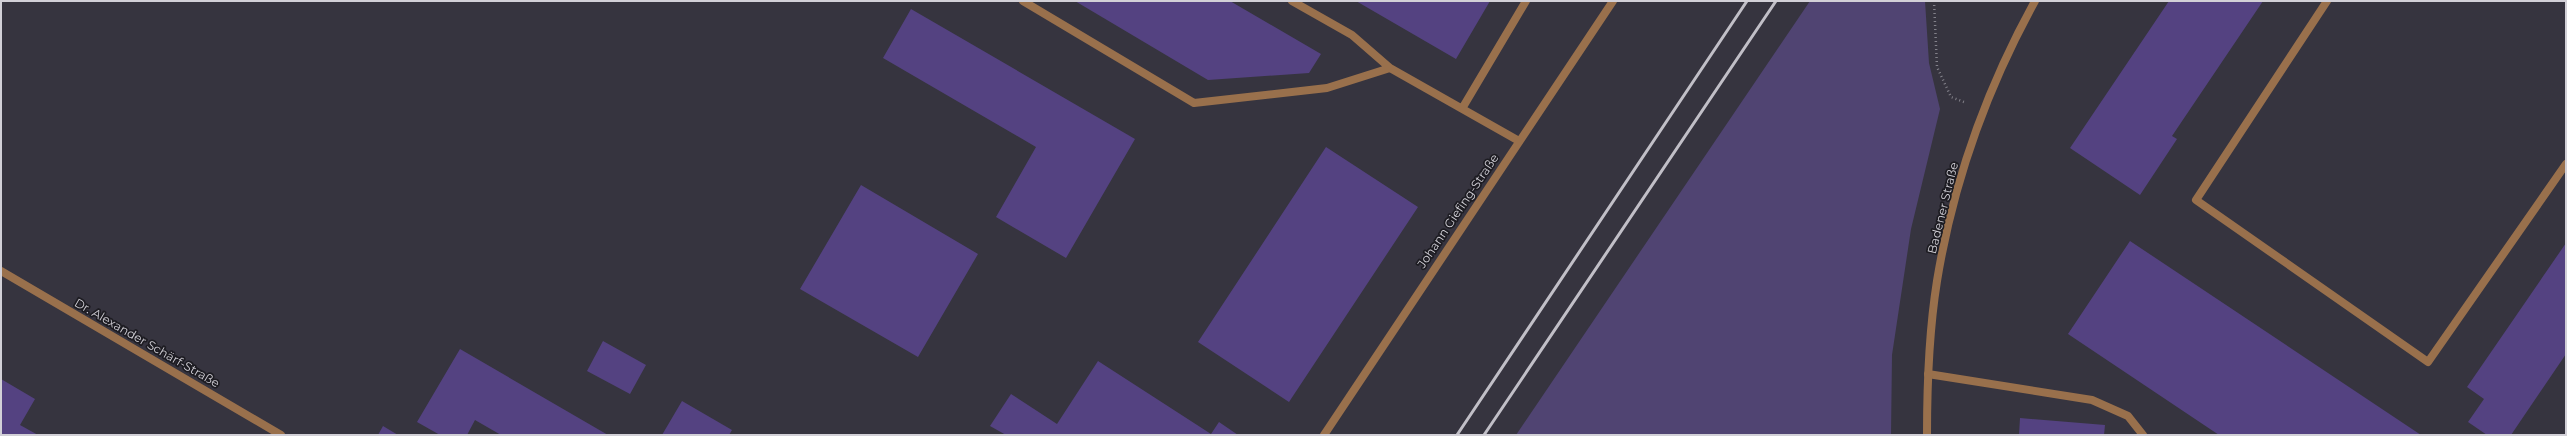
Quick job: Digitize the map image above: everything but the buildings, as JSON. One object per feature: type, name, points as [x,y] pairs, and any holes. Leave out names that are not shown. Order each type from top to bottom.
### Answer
[{"type":"street","points":[[1023,1],[1194,103],[1327,88],[1390,68]]},
{"type":"street","points":[[1292,1],[1352,35],[1390,68],[1463,107],[1519,141]]},
{"type":"street","points":[[1463,107],[1526,1]]},
{"type":"street","name":"Johann Giefing-Straße","points":[[1324,435],[1613,1]]},
{"type":"street","name":"Badener Straße","points":[[1927,435],[1928,374],[1937,280],[1958,191],[1982,110],[2014,39],[2035,1]]},
{"type":"street","points":[[2327,1],[2196,200],[2428,362],[2566,164]]},
{"type":"street","name":"Dr. Alexander Schärf-Straße","points":[[1,271],[281,435]]},
{"type":"street","points":[[1928,374],[2092,400],[2128,416],[2144,435]]},
{"type":"path","points":[[1934,1],[1937,67],[1951,97],[1982,110]]},
{"type":"shaded area","points":[[1810,1],[1925,1],[1929,63],[1940,109],[1911,229],[1892,355],[1891,435],[1516,435]]},
{"type":"railway","points":[[1457,435],[1747,1]]},
{"type":"railway","points":[[1484,435],[1776,1]]}]
